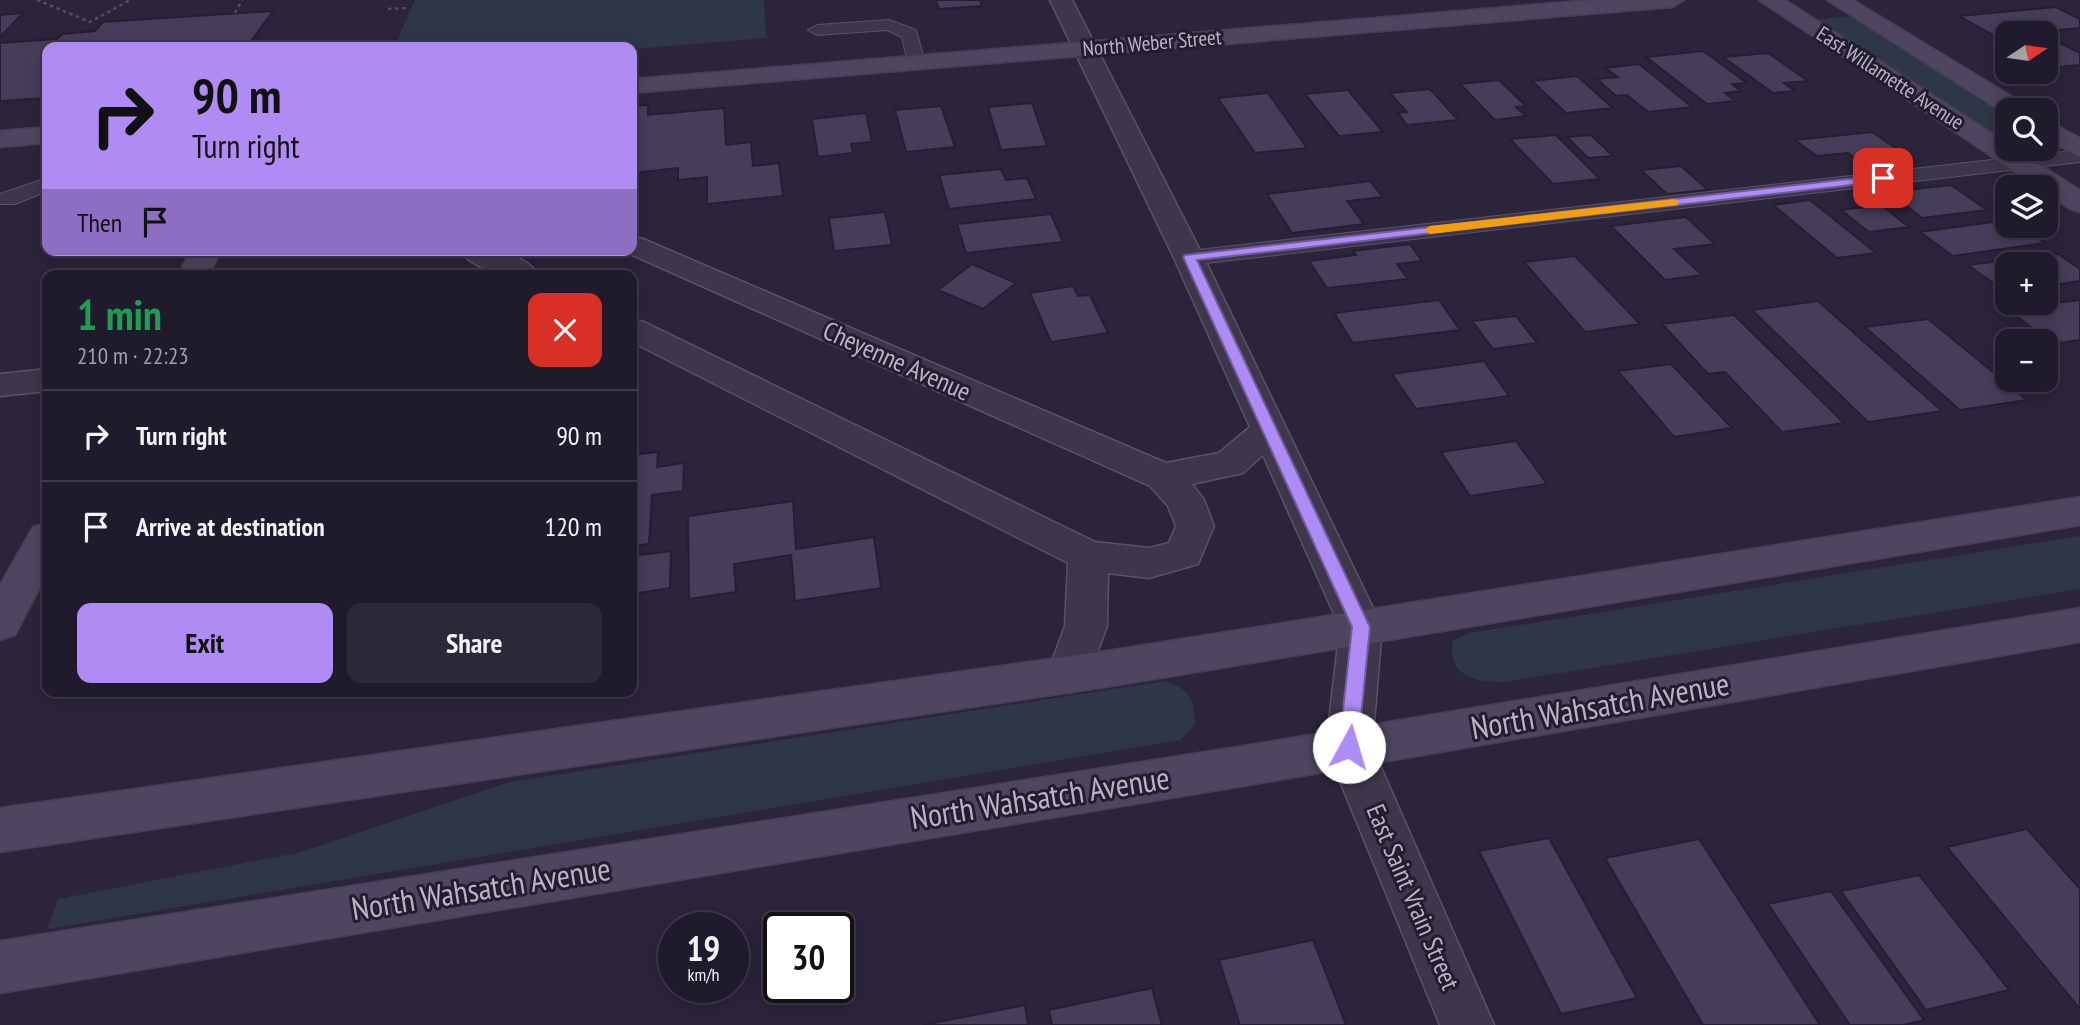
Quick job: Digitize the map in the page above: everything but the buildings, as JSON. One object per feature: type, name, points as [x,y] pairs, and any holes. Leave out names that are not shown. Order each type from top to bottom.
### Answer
[{"type":"main road","name":"North Weber Street","points":[[637,86],[1673,0]]},
{"type":"main road","name":"East Willamette Avenue","points":[[1770,0],[2080,203]]},
{"type":"main road","name":"East Willamette Avenue","points":[[1838,0],[1997,98]]},
{"type":"main road","points":[[0,139],[42,135]]},
{"type":"main road","points":[[2058,135],[2080,149]]},
{"type":"main road","points":[[0,830],[1069,675],[2080,511]]},
{"type":"main road","points":[[0,623],[42,546]]},
{"type":"main road","name":"North Wahsatch Avenue","points":[[0,967],[2080,625]]},
{"type":"street","points":[[1061,0],[1189,257],[1361,627]]},
{"type":"street","name":"Cheyenne Avenue","points":[[637,247],[1163,478],[1185,500],[1195,526],[1184,554],[1149,563],[1088,556],[637,330]]},
{"type":"street","points":[[487,256],[514,270]]},
{"type":"street","points":[[0,385],[42,381]]},
{"type":"street","points":[[1163,478],[1230,464],[1268,431]]},
{"type":"street","points":[[1069,675],[1086,626],[1088,556]]},
{"type":"street","name":"East Saint Vrain Street","points":[[1361,627],[1349,747],[1467,1025]]},
{"type":"lane","points":[[817,30],[889,26],[910,34],[916,63]]},
{"type":"lane","points":[[1189,257],[2080,156]]},
{"type":"lane","points":[[7,199],[42,182]]},
{"type":"path","points":[[37,0],[90,22],[130,0]]},
{"type":"path","points":[[235,13],[242,0]]},
{"type":"path","points":[[388,9],[408,8]]},
{"type":"shaded area","points":[[415,0],[764,0],[766,38],[637,49],[637,42],[396,42]]},
{"type":"shaded area","points":[[1852,16],[1995,105],[1995,139],[1813,20]]},
{"type":"shaded area","points":[[2080,536],[2080,589],[1505,682],[1484,681],[1466,675],[1454,662],[1452,652],[1453,640],[1470,633]]},
{"type":"shaded area","points":[[1166,681],[1186,692],[1194,708],[1195,725],[1180,740],[47,929],[58,899],[302,852],[509,782]]},
{"type":"slow traffic","points":[[1430,230],[1674,202]]},
{"type":"route","points":[[1349,747],[1361,627],[1189,257],[1883,178]]}]
